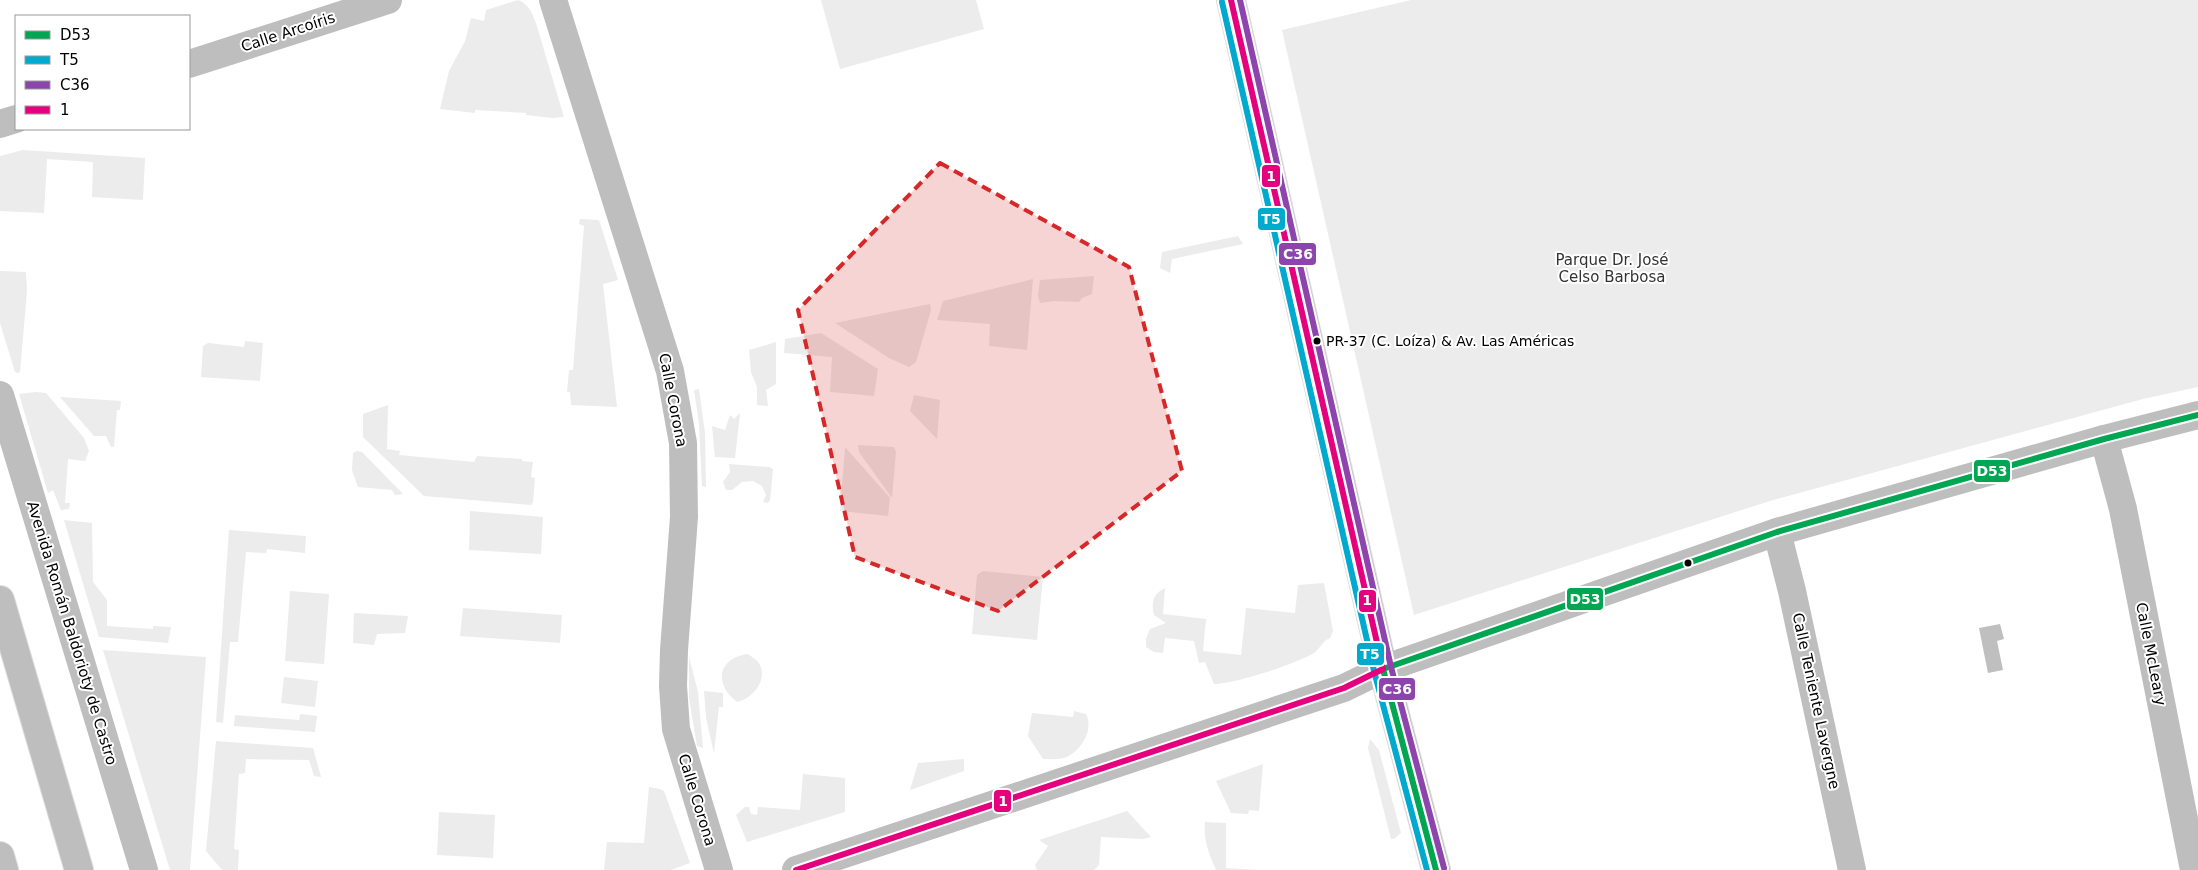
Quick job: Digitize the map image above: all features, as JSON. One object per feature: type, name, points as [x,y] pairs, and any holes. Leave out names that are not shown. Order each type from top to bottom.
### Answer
[{"type":"main road","name":"Calle Arcoíris","points":[[190,64],[388,0]]},
{"type":"main road","name":"Calle Corona","points":[[553,0],[670,371],[683,443],[684,517],[673,686],[676,729],[719,870]]},
{"type":"main road","points":[[1231,0],[1383,669],[1436,870]]},
{"type":"main road","points":[[0,124],[15,119]]},
{"type":"main road","name":"Avenida Román Baldorioty de Castro","points":[[0,395],[144,870]]},
{"type":"main road","points":[[796,870],[1336,690],[1383,669],[1777,532],[2104,439],[2198,415]]},
{"type":"main road","name":"Calle McLeary","points":[[2104,439],[2123,508],[2194,870]]},
{"type":"main road","name":"Calle Teniente Lavergne","points":[[1777,532],[1792,591],[1852,870]]},
{"type":"main road","points":[[0,600],[79,870]]},
{"type":"main road","points":[[0,856],[4,870]]},
{"type":"highlighted area","points":[[940,163],[1129,267],[1182,471],[998,611],[855,557],[798,310]]},
{"type":"green space","points":[[518,0],[527,6],[536,23],[564,117],[553,118],[526,115],[526,113],[475,110],[475,113],[440,109],[449,71],[465,41],[471,18],[484,21],[486,10]]},
{"type":"green space","points":[[821,0],[976,0],[984,29],[840,69]]},
{"type":"green space","name":"Parque Dr. José Celso Barbosa","points":[[1411,0],[2198,0],[2198,387],[2143,399],[1773,500],[1414,615],[1282,30]]},
{"type":"green space","points":[[23,150],[145,158],[143,200],[92,197],[93,162],[47,159],[44,213],[0,211],[0,156]]},
{"type":"green space","points":[[580,219],[599,220],[618,280],[603,284],[617,407],[571,405],[570,392],[567,392],[569,370],[573,370],[584,226],[579,224]]},
{"type":"green space","points":[[1238,236],[1243,244],[1172,259],[1170,273],[1160,268],[1162,252]]},
{"type":"green space","points":[[0,271],[26,272],[27,291],[20,372],[18,373],[15,372],[0,323]]},
{"type":"green space","points":[[1094,276],[1092,294],[1082,298],[1079,302],[1054,301],[1040,303],[1038,296],[1040,280]]},
{"type":"green space","points":[[1033,279],[1027,350],[989,346],[990,324],[937,320],[943,301]]},
{"type":"green space","points":[[930,304],[931,310],[916,362],[909,367],[889,358],[835,323]]},
{"type":"green space","points":[[821,333],[878,369],[874,396],[830,392],[832,357],[784,353],[785,339]]},
{"type":"green space","points":[[245,341],[263,343],[260,381],[201,377],[203,346],[208,343],[244,347]]},
{"type":"green space","points":[[776,342],[776,384],[766,390],[768,406],[757,405],[757,387],[751,372],[749,350]]},
{"type":"green space","points":[[699,389],[705,433],[706,487],[702,486],[699,424],[694,390]]},
{"type":"green space","points":[[46,393],[84,438],[89,451],[85,461],[68,459],[65,503],[70,503],[69,509],[61,510],[53,490],[48,493],[19,394]]},
{"type":"green space","points":[[914,395],[940,400],[937,439],[910,411]]},
{"type":"green space","points":[[60,397],[121,401],[120,410],[117,410],[114,447],[111,447],[106,436],[94,436]]},
{"type":"green space","points":[[388,405],[387,449],[400,451],[399,455],[474,462],[477,456],[522,459],[522,461],[533,462],[531,477],[535,478],[533,502],[531,505],[424,496],[363,437],[363,414]]},
{"type":"green space","points":[[740,413],[735,458],[715,457],[712,426],[725,430],[730,415],[734,419]]},
{"type":"green space","points":[[858,445],[894,447],[896,452],[892,498],[859,452]]},
{"type":"green space","points":[[845,447],[890,498],[888,516],[840,511]]},
{"type":"green space","points":[[357,451],[362,452],[403,494],[395,495],[392,490],[358,487],[352,470],[353,453]]},
{"type":"green space","points":[[729,464],[769,467],[773,469],[770,501],[767,503],[763,502],[766,495],[762,486],[753,481],[742,482],[732,490],[726,490],[723,482],[730,472]]},
{"type":"green space","points":[[470,511],[543,517],[541,554],[469,550]]},
{"type":"green space","points":[[64,520],[92,523],[93,582],[107,600],[107,626],[153,629],[153,626],[171,627],[168,643],[99,637]]},
{"type":"green space","points":[[229,530],[306,536],[305,553],[267,549],[266,553],[246,552],[238,642],[230,642],[223,723],[216,722]]},
{"type":"green space","points":[[983,571],[1043,577],[1037,640],[972,634],[977,575]]},
{"type":"green space","points":[[1324,583],[1333,631],[1330,638],[1314,653],[1280,668],[1236,681],[1214,684],[1205,662],[1199,663],[1194,641],[1165,638],[1163,653],[1154,652],[1146,647],[1146,639],[1150,629],[1166,623],[1154,615],[1153,606],[1155,596],[1165,588],[1163,614],[1206,619],[1203,651],[1241,655],[1246,608],[1295,613],[1298,585]]},
{"type":"green space","points":[[290,591],[329,594],[324,664],[285,661]]},
{"type":"green space","points":[[463,608],[562,615],[560,643],[460,636]]},
{"type":"green space","points":[[354,613],[408,616],[405,633],[377,634],[374,645],[353,643]]},
{"type":"green space","points":[[103,650],[206,657],[190,870],[170,870]]},
{"type":"green space","points":[[748,654],[757,661],[761,668],[761,681],[749,697],[737,702],[725,688],[722,673],[730,661]]},
{"type":"green space","points":[[689,657],[698,692],[703,748],[697,746],[689,698]]},
{"type":"green space","points":[[284,677],[318,681],[315,707],[281,703]]},
{"type":"green space","points":[[704,691],[723,693],[723,707],[719,707],[714,753],[706,718]]},
{"type":"green space","points":[[1074,711],[1086,714],[1088,720],[1089,726],[1082,744],[1067,757],[1043,759],[1028,736],[1032,713],[1073,717]]},
{"type":"green space","points":[[300,714],[317,716],[315,732],[234,726],[235,715],[299,720]]},
{"type":"green space","points":[[1370,739],[1379,750],[1401,833],[1394,839],[1391,839],[1368,748]]},
{"type":"green space","points":[[216,741],[313,748],[321,777],[314,776],[309,760],[246,759],[245,773],[239,774],[234,849],[239,850],[238,870],[222,870],[206,851]]},
{"type":"green space","points":[[964,759],[964,771],[910,790],[918,763]]},
{"type":"green space","points":[[1263,764],[1259,811],[1249,810],[1248,814],[1231,813],[1216,781]]},
{"type":"green space","points":[[803,774],[845,778],[845,812],[747,842],[736,815],[745,807],[749,807],[751,814],[757,815],[758,807],[800,810]]},
{"type":"green space","points":[[649,787],[664,791],[690,863],[671,870],[604,870],[607,842],[644,843]]},
{"type":"green space","points":[[1127,811],[1151,837],[1143,839],[1101,837],[1099,865],[1094,870],[1037,870],[1035,865],[1048,846],[1039,840]]},
{"type":"green space","points":[[439,812],[495,815],[493,858],[437,855]]},
{"type":"green space","points":[[1205,822],[1226,823],[1226,868],[1259,870],[1216,870],[1206,840]]},
{"type":"shaded area","points":[[2000,624],[2004,639],[1997,641],[2003,670],[1988,673],[1979,628]]},
{"type":"transit line","name":"1","points":[[796,870],[1344,688],[1383,669],[1231,0]]},
{"type":"transit line","name":"C36","points":[[1240,0],[1391,667],[1444,868]]},
{"type":"transit line","name":"T5","points":[[1222,2],[1374,671],[1427,870]]},
{"type":"transit line","name":"D53","points":[[1383,669],[1777,532],[2104,439],[2198,415]]},
{"type":"transit line","name":"D53","points":[[1383,669],[1436,870]]},
{"type":"place","name":"PR-37 (C. Loíza) & Av. Las Américas","points":[[1317,341]]}]
